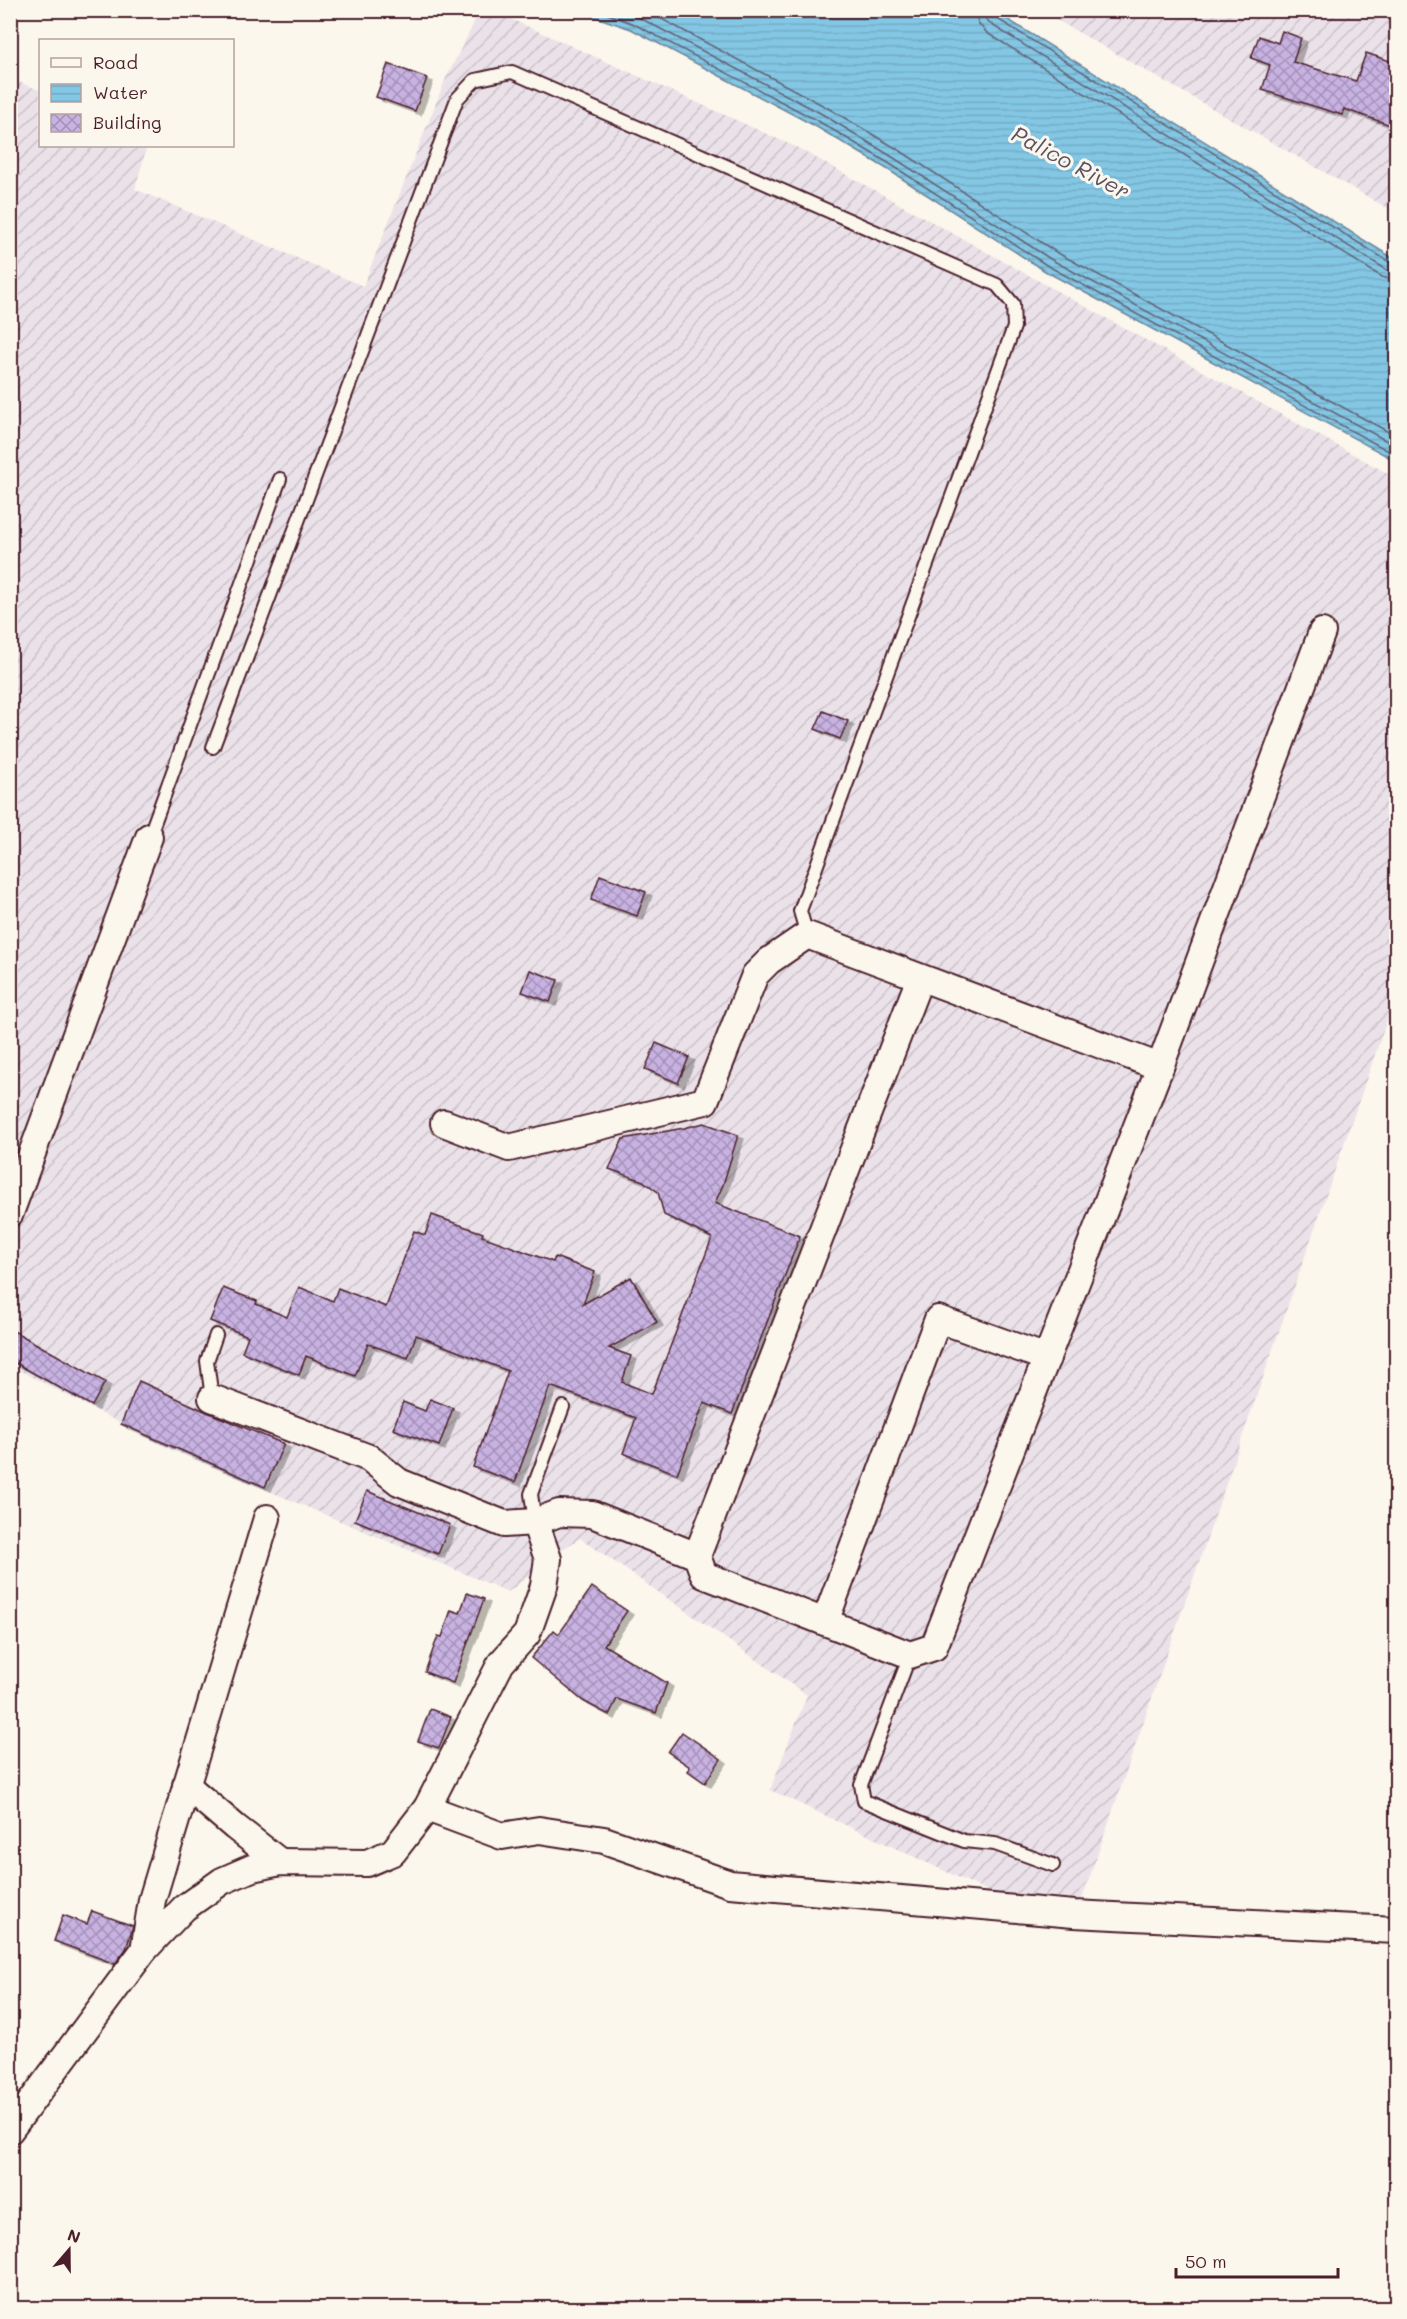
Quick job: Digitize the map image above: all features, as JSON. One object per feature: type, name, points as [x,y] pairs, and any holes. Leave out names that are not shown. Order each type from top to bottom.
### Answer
[{"type":"street","points":[[920,978],[697,1556],[704,1575],[910,1655],[934,1647],[1160,1066],[1322,632]]},
{"type":"street","points":[[10,1213],[149,837]]},
{"type":"street","points":[[444,1123],[509,1148],[705,1101],[755,975],[769,961],[807,935],[1160,1066]]},
{"type":"street","points":[[825,1622],[938,1319],[1047,1358]]},
{"type":"street","points":[[212,1398],[369,1458],[399,1482],[504,1524],[535,1522],[559,1513],[592,1514],[697,1556]]},
{"type":"street","points":[[144,1950],[152,1900],[267,1518]]},
{"type":"street","points":[[10,2130],[144,1950],[184,1908],[222,1881],[252,1868],[280,1862],[368,1863],[393,1852],[427,1808],[501,1663],[527,1634],[544,1586],[548,1559],[535,1522]]},
{"type":"street","points":[[186,1785],[280,1862]]},
{"type":"street","points":[[427,1808],[502,1836],[539,1830],[604,1840],[730,1884],[1074,1914],[1396,1930]]},
{"type":"lane","points":[[213,747],[457,99],[475,80],[512,72],[997,285],[1013,304],[1014,327],[800,911],[807,935]]},
{"type":"lane","points":[[149,837],[280,479]]},
{"type":"lane","points":[[212,1398],[207,1361],[216,1335]]},
{"type":"lane","points":[[535,1522],[531,1494],[563,1407]]},
{"type":"lane","points":[[910,1655],[861,1785],[864,1801],[964,1841],[994,1844],[1053,1865]]},
{"type":"shaded area","points":[[480,11],[493,11],[798,148],[1396,478],[1396,994],[1081,1902],[992,1893],[770,1790],[807,1695],[580,1538],[508,1592],[174,1451],[11,1366],[10,79],[39,90],[39,147],[147,147],[135,189],[363,286],[446,78]]},
{"type":"shaded area","points":[[1041,11],[1396,11],[1396,213]]},
{"type":"water","name":"Palico River","points":[[578,11],[994,11],[1396,260],[1396,461],[1045,271],[887,169],[815,126],[631,29]]},
{"type":"building","points":[[1282,31],[1301,38],[1293,62],[1356,81],[1366,53],[1396,63],[1396,127],[1344,109],[1342,115],[1262,90],[1270,65],[1251,58],[1259,36],[1278,43]]},
{"type":"building","points":[[388,64],[427,78],[415,111],[376,97]]},
{"type":"building","points":[[823,711],[848,721],[840,739],[815,729]]},
{"type":"building","points":[[600,875],[646,892],[637,916],[591,900]]},
{"type":"building","points":[[530,970],[558,980],[550,1002],[522,992]]},
{"type":"building","points":[[656,1043],[689,1057],[678,1083],[645,1069]]},
{"type":"building","points":[[704,1123],[738,1135],[723,1185],[715,1203],[800,1236],[732,1414],[704,1403],[677,1474],[623,1453],[636,1418],[550,1386],[515,1482],[473,1467],[508,1371],[416,1335],[408,1358],[368,1344],[355,1376],[306,1356],[299,1375],[242,1352],[248,1336],[210,1321],[223,1288],[257,1301],[256,1304],[287,1317],[299,1287],[333,1301],[338,1288],[386,1307],[414,1231],[425,1235],[432,1215],[553,1262],[555,1257],[595,1272],[583,1304],[631,1277],[657,1322],[609,1348],[631,1356],[622,1382],[652,1394],[712,1238],[664,1215],[658,1192],[643,1181],[609,1169],[623,1139]]},
{"type":"building","points":[[10,1329],[105,1382],[92,1406],[10,1360]]},
{"type":"building","points":[[139,1381],[284,1444],[265,1487],[121,1424]]},
{"type":"building","points":[[430,1399],[453,1408],[439,1446],[393,1429],[403,1402],[425,1411]]},
{"type":"building","points":[[367,1491],[450,1525],[438,1554],[355,1520]]},
{"type":"building","points":[[592,1587],[627,1611],[604,1645],[667,1683],[656,1713],[617,1699],[609,1715],[583,1701],[531,1658],[554,1630],[559,1634]]},
{"type":"building","points":[[467,1593],[484,1599],[453,1683],[425,1672],[438,1636],[442,1637],[451,1610],[460,1613]]},
{"type":"building","points":[[430,1709],[451,1717],[439,1748],[418,1741]]},
{"type":"building","points":[[682,1732],[721,1759],[705,1783],[688,1771],[690,1767],[668,1752]]},
{"type":"building","points":[[92,1911],[133,1926],[126,1949],[115,1964],[54,1941],[63,1915],[87,1924]]}]
